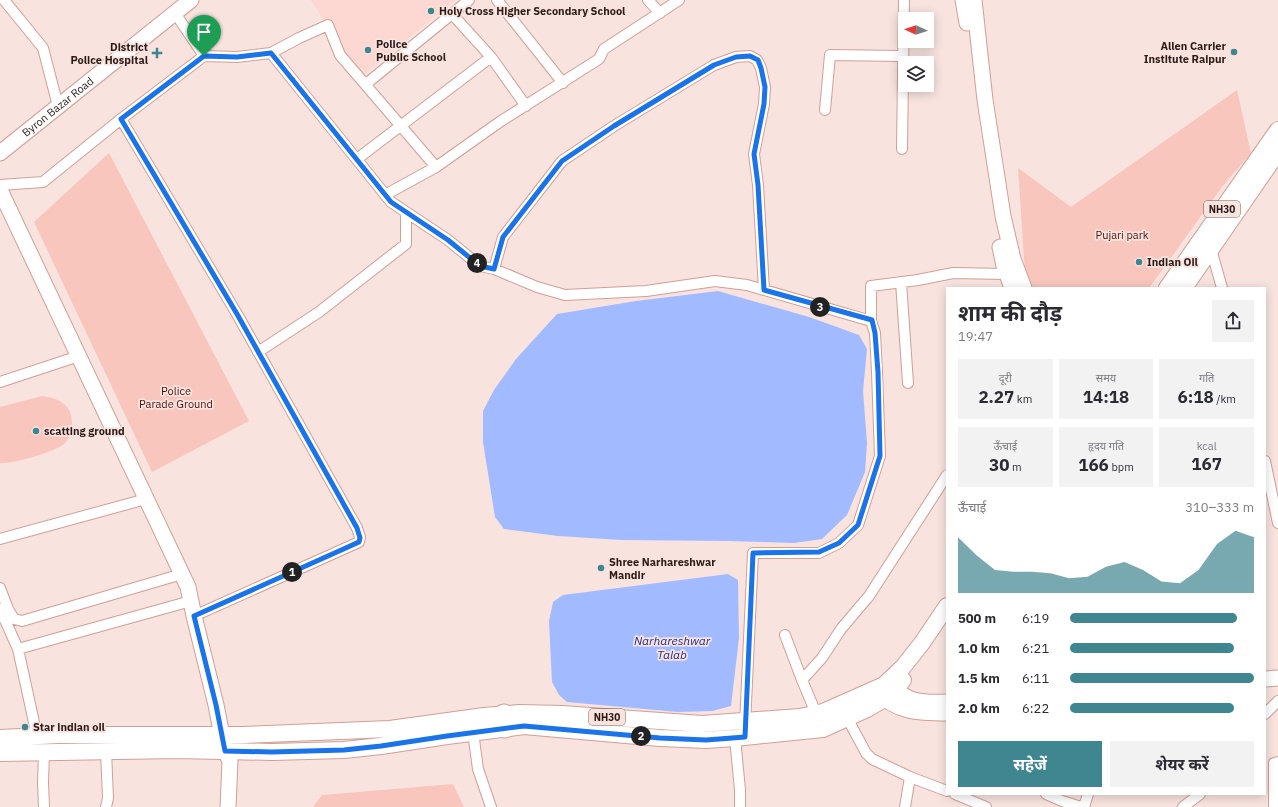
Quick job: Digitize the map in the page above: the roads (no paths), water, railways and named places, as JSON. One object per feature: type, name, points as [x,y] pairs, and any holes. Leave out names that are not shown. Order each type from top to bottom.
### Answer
[{"type":"main road","name":"NH30","points":[[1169,287],[1278,130]]},
{"type":"main road","name":"NH30","points":[[1185,287],[1278,152]]},
{"type":"main road","name":"NH30","points":[[886,690],[922,643],[946,607]]},
{"type":"main road","name":"NH30","points":[[0,738],[390,729],[505,721],[524,726],[675,739],[706,740],[800,717],[868,709],[946,625]]},
{"type":"main road","name":"NH30","points":[[742,732],[823,729],[844,712]]},
{"type":"main road","name":"NH30","points":[[0,753],[106,751],[272,752],[344,750],[473,732],[505,721]]},
{"type":"street","points":[[4,0],[43,48],[58,106]]},
{"type":"street","name":"Byron Bazar Road","points":[[0,153],[191,0]]},
{"type":"street","points":[[366,84],[469,0]]},
{"type":"street","points":[[497,0],[563,83]]},
{"type":"street","points":[[648,0],[660,13]]},
{"type":"street","points":[[385,195],[436,167],[501,121],[563,83],[599,59],[604,49],[679,0]]},
{"type":"street","points":[[825,110],[830,55],[903,56],[904,0]]},
{"type":"street","points":[[740,807],[742,732],[753,553],[819,552],[839,543],[858,525],[880,456],[878,372],[875,333],[872,320],[871,286],[953,273],[1009,281],[998,240],[975,98],[963,0]]},
{"type":"street","points":[[974,0],[985,100],[1005,223],[1013,259],[1024,287]]},
{"type":"street","points":[[175,13],[204,56]]},
{"type":"street","points":[[452,14],[491,57],[526,106]]},
{"type":"street","points":[[0,185],[42,182],[121,119],[204,56],[237,57],[271,53],[298,38],[328,25],[340,55],[436,167]]},
{"type":"street","points":[[271,53],[391,202],[448,240],[480,266],[494,269],[537,287],[565,295],[646,291],[715,281],[747,285],[872,320]]},
{"type":"street","points":[[494,269],[503,237],[562,161],[614,126],[714,65],[736,57],[750,56],[758,60],[765,87],[764,104],[754,154],[758,185],[764,290]]},
{"type":"street","points":[[357,159],[491,57]]},
{"type":"street","points":[[902,149],[903,92]]},
{"type":"street","points":[[18,649],[192,609],[348,547],[359,542],[360,538],[357,528],[258,352],[121,119]]},
{"type":"street","points":[[0,190],[188,587],[192,609],[223,734],[225,751],[230,761],[228,807]]},
{"type":"street","points":[[258,352],[319,312],[406,244],[406,212]]},
{"type":"street","points":[[1211,249],[1222,287]]},
{"type":"street","points":[[902,282],[908,383]]},
{"type":"street","points":[[0,382],[79,356]]},
{"type":"street","points":[[1266,466],[1278,523]]},
{"type":"street","points":[[802,680],[822,658],[841,629],[869,596],[946,477]]},
{"type":"street","points":[[0,538],[146,499]]},
{"type":"street","points":[[0,588],[8,609],[14,619],[22,621],[182,574]]},
{"type":"street","points":[[0,609],[18,649],[38,736]]},
{"type":"street","points":[[785,635],[823,729]]},
{"type":"street","points":[[1266,679],[1278,678]]},
{"type":"street","points":[[1266,689],[1278,688]]},
{"type":"street","points":[[886,690],[920,702],[946,702]]},
{"type":"street","points":[[886,690],[900,708],[921,713],[946,713]]},
{"type":"street","points":[[1266,713],[1278,701]]},
{"type":"street","points":[[844,712],[866,753],[872,759],[910,777],[946,788]]},
{"type":"street","points":[[473,732],[478,769],[492,807]]},
{"type":"street","points":[[106,751],[108,798],[106,807]]},
{"type":"street","points":[[219,807],[220,759],[225,751]]},
{"type":"street","points":[[44,752],[44,807]]},
{"type":"street","points":[[1274,807],[1274,763],[1278,762]]},
{"type":"street","points":[[904,807],[910,777]]},
{"type":"street","points":[[957,795],[986,807]]},
{"type":"street","points":[[1048,795],[1081,807]]},
{"type":"street","points":[[1084,807],[1088,795]]},
{"type":"street","points":[[1183,807],[1199,795]]},
{"type":"water","points":[[718,291],[809,317],[859,335],[867,349],[863,391],[867,443],[865,472],[847,515],[822,539],[794,543],[621,540],[558,536],[504,529],[495,517],[483,442],[483,411],[494,390],[516,359],[557,314],[636,301]]},
{"type":"water","name":"Narhareshwar Talab","points":[[728,574],[738,580],[739,638],[731,706],[712,711],[678,712],[567,702],[559,695],[552,682],[549,621],[553,602],[563,595]]},
{"type":"place","name":"Holy Cross Higher Secondary School","points":[[431,11]]},
{"type":"place","name":"Police Public School","points":[[368,50]]},
{"type":"place","name":"Allen Carrier Institute Raipur","points":[[1234,52]]},
{"type":"place","name":"District Police Hospital","points":[[157,53]]},
{"type":"place","name":"Indian Oil","points":[[1139,262]]},
{"type":"place","name":"scatting ground","points":[[36,431]]},
{"type":"place","name":"Shree Narhareshwar Mandir","points":[[601,568]]},
{"type":"place","name":"Star indian oil","points":[[25,727]]},
{"type":"park label","name":"Pujari park","points":[[1122,235]]},
{"type":"park label","name":"Police Parade Ground","points":[[176,397]]}]
